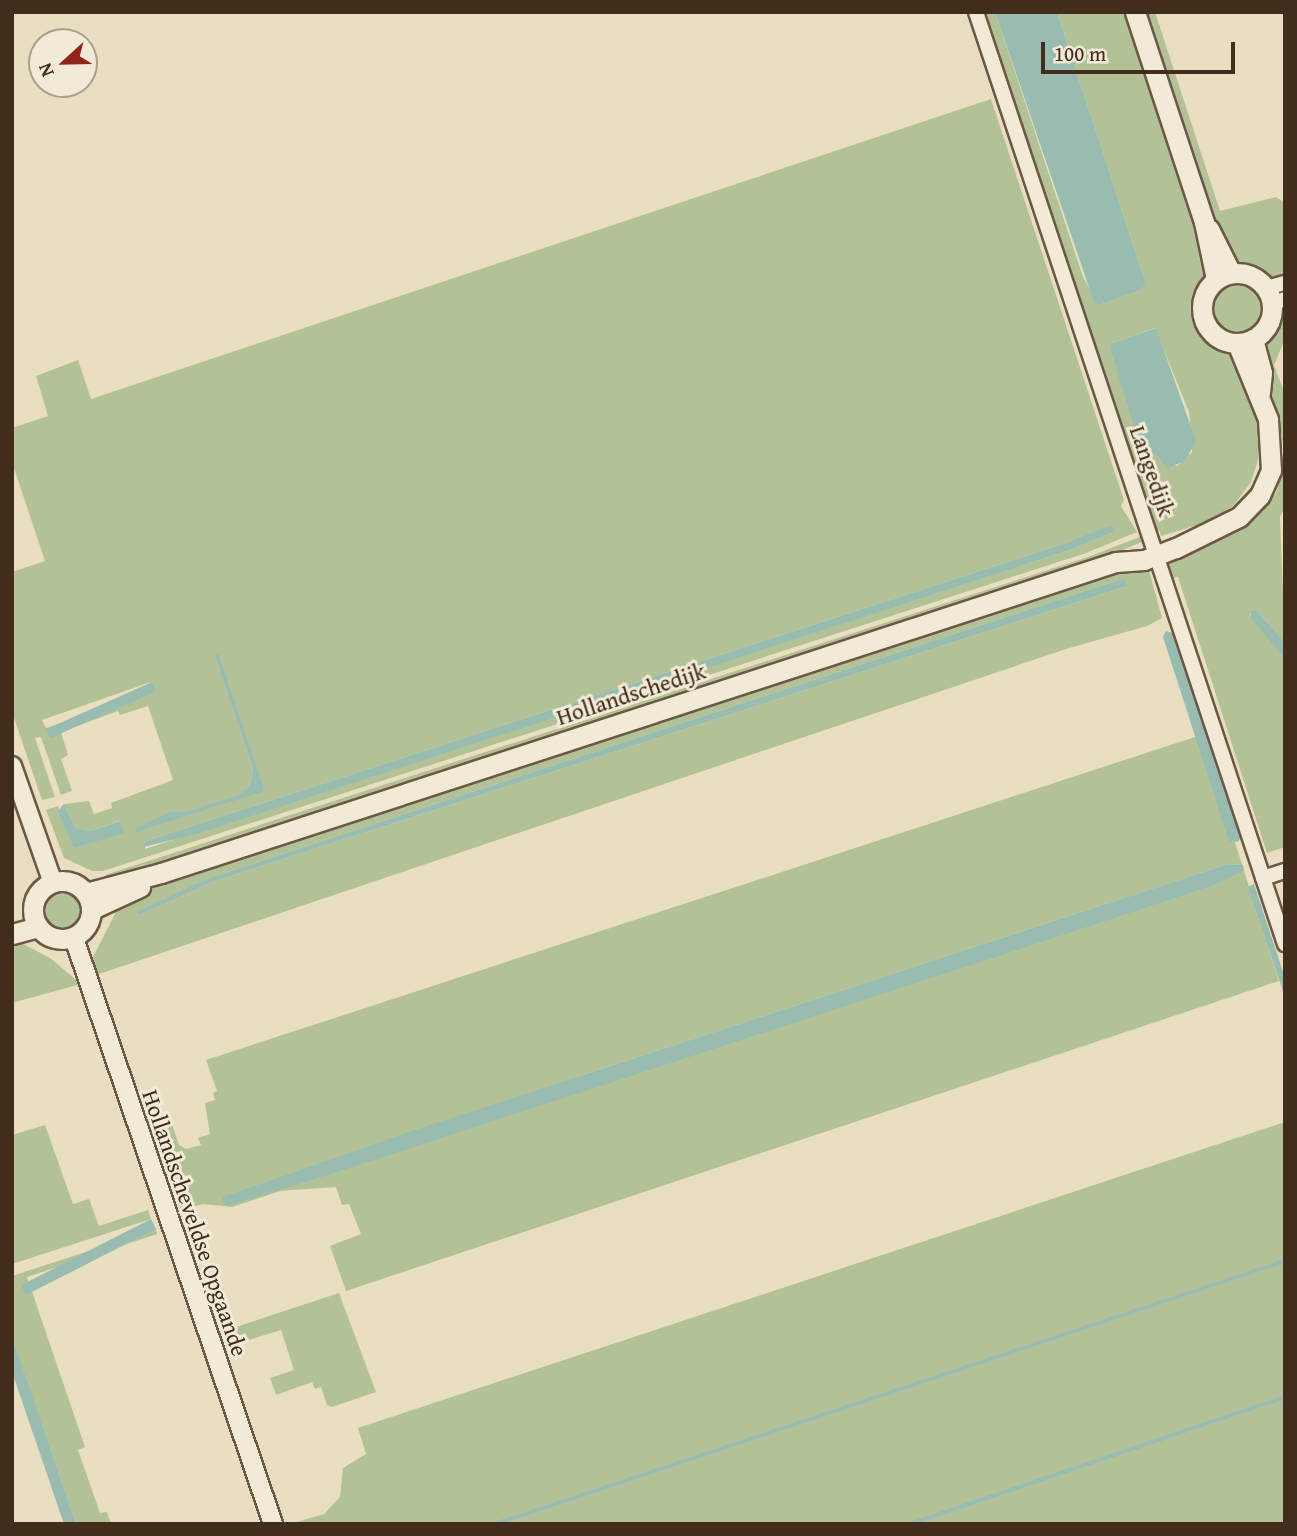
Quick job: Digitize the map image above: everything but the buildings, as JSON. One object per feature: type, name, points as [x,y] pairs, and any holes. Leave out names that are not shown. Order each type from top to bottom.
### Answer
[{"type":"main road","points":[[1135,12],[1224,276]]},
{"type":"main road","points":[[1224,276],[1255,277],[1277,293],[1266,328],[1245,341],[1214,335],[1202,315],[1203,299],[1224,276]]},
{"type":"main road","name":"Hollandschedijk","points":[[89,901],[161,873],[1199,535],[1239,517],[1266,484],[1271,470],[1272,434],[1260,393],[1262,373],[1245,341]]},
{"type":"main road","points":[[12,934],[35,918],[39,892],[53,883],[72,883],[89,901],[86,928],[74,938],[50,937],[35,918]]},
{"type":"main road","points":[[12,920],[35,918]]},
{"type":"street","name":"Langedijk","points":[[976,12],[1285,944]]},
{"type":"street","points":[[12,766],[53,883]]},
{"type":"street","points":[[1263,878],[1285,871]]},
{"type":"street","name":"Hollandscheveldse Opgaande","points":[[74,938],[273,1524]]},
{"type":"green space","points":[[981,12],[995,12],[1083,277],[1099,305],[1141,290],[1146,284],[1057,12],[1127,12],[1209,266],[1199,292],[1197,319],[1207,337],[1233,352],[1261,422],[1261,451],[1251,482],[1234,505],[1211,521],[1161,536],[1159,530],[1152,533]],"holes":[[[1155,328],[1189,412],[1192,452],[1177,466],[1155,453],[1112,343]]]},
{"type":"green space","points":[[1142,12],[1155,12],[1220,211],[1276,197],[1285,203],[1285,279],[1266,279],[1236,263],[1207,206]]},
{"type":"green space","points":[[991,99],[1124,500],[1121,506],[1137,532],[1086,553],[103,871],[92,871],[64,858],[46,810],[58,806],[74,848],[123,832],[119,821],[91,831],[76,828],[64,804],[89,801],[94,814],[112,808],[111,803],[173,780],[148,706],[120,715],[118,711],[61,732],[68,755],[61,759],[72,791],[61,795],[41,737],[35,738],[55,797],[42,800],[12,712],[12,572],[45,561],[12,462],[12,428],[48,416],[36,376],[78,360],[91,399]],"holes":[[[1114,532],[1073,549],[145,849],[146,841],[1069,542]],[[215,653],[265,791],[241,794],[250,785],[253,768]],[[151,682],[155,691],[46,728],[42,720]]]},
{"type":"green space","points":[[1237,284],[1254,291],[1261,308],[1254,325],[1237,332],[1220,325],[1213,308],[1220,291]]},
{"type":"green space","points":[[1285,306],[1285,339],[1274,365],[1285,394],[1285,508],[1280,517],[1285,642],[1256,610],[1250,614],[1285,659],[1285,847],[1267,853],[1178,577],[1168,580],[1163,564],[1168,562],[1166,557],[1250,522],[1276,493],[1284,469],[1283,443],[1261,348]]},
{"type":"green space","points":[[1142,536],[1144,541],[1092,563],[108,880],[105,875],[1088,557]]},
{"type":"green space","points":[[1147,563],[1162,618],[1147,626],[1066,649],[90,977],[91,961],[115,914],[116,901],[183,873],[1098,575]],"holes":[[[1116,581],[1124,587],[212,882],[138,916],[139,911],[206,879]]]},
{"type":"green space","points":[[1201,735],[1243,866],[1228,864],[580,1076],[279,1187],[1213,886],[1244,869],[1279,981],[346,1291],[330,1246],[361,1234],[349,1204],[342,1205],[336,1187],[280,1191],[232,1207],[203,1204],[181,1210],[152,1129],[172,1124],[179,1145],[186,1149],[201,1145],[198,1138],[210,1134],[205,1103],[215,1100],[213,1093],[217,1091],[206,1060]]},
{"type":"green space","points":[[62,892],[76,897],[81,911],[76,925],[62,930],[48,925],[43,911],[48,897]]},
{"type":"green space","points":[[12,938],[50,958],[81,984],[12,1003]]},
{"type":"green space","points":[[1285,1122],[1285,1524],[290,1524],[324,1514],[340,1497],[343,1468],[366,1454],[358,1428]]},
{"type":"green space","points":[[45,1125],[73,1204],[89,1199],[99,1226],[148,1210],[151,1219],[12,1264],[12,1135]]},
{"type":"green space","points":[[156,1229],[157,1234],[27,1277],[85,1447],[78,1450],[100,1513],[107,1512],[111,1524],[76,1524],[12,1338],[12,1276]]},
{"type":"green space","points":[[339,1293],[376,1392],[332,1407],[327,1405],[321,1387],[315,1389],[312,1382],[276,1395],[270,1378],[294,1370],[281,1330],[239,1343],[236,1334],[226,1337],[224,1331]]},
{"type":"water","points":[[995,12],[1057,12],[1146,284],[1141,290],[1099,305],[1094,302]]},
{"type":"water","points":[[1156,328],[1196,441],[1185,461],[1167,468],[1155,453],[1149,458],[1142,452],[1110,348],[1112,343]]},
{"type":"water","points":[[1111,525],[1114,532],[1073,549],[193,835],[143,847],[146,841],[1069,542]]},
{"type":"water","points":[[1124,579],[1127,586],[212,882],[138,916],[138,911],[206,879]]},
{"type":"water","points":[[1256,610],[1285,642],[1285,659],[1251,618],[1251,612]]},
{"type":"water","points":[[1166,631],[1173,633],[1242,836],[1238,842],[1229,841],[1163,637]]},
{"type":"water","points":[[218,652],[265,791],[136,832],[136,828],[170,812],[185,812],[239,795],[250,785],[253,768],[215,656]]},
{"type":"water","points":[[152,682],[156,691],[50,738],[46,729]]},
{"type":"water","points":[[64,804],[76,828],[91,831],[120,821],[124,833],[74,848],[58,811]]},
{"type":"water","points":[[1228,864],[1243,865],[1244,870],[1213,886],[331,1174],[227,1206],[223,1203],[223,1197],[412,1131]]},
{"type":"water","points":[[1254,884],[1285,978],[1285,997],[1248,887]]},
{"type":"water","points":[[151,1219],[156,1229],[26,1295],[21,1285]]},
{"type":"water","points":[[12,1338],[76,1524],[64,1524],[12,1372]]},
{"type":"waterway","points":[[495,1524],[1285,1261]]},
{"type":"waterway","points":[[910,1524],[1285,1397]]}]
